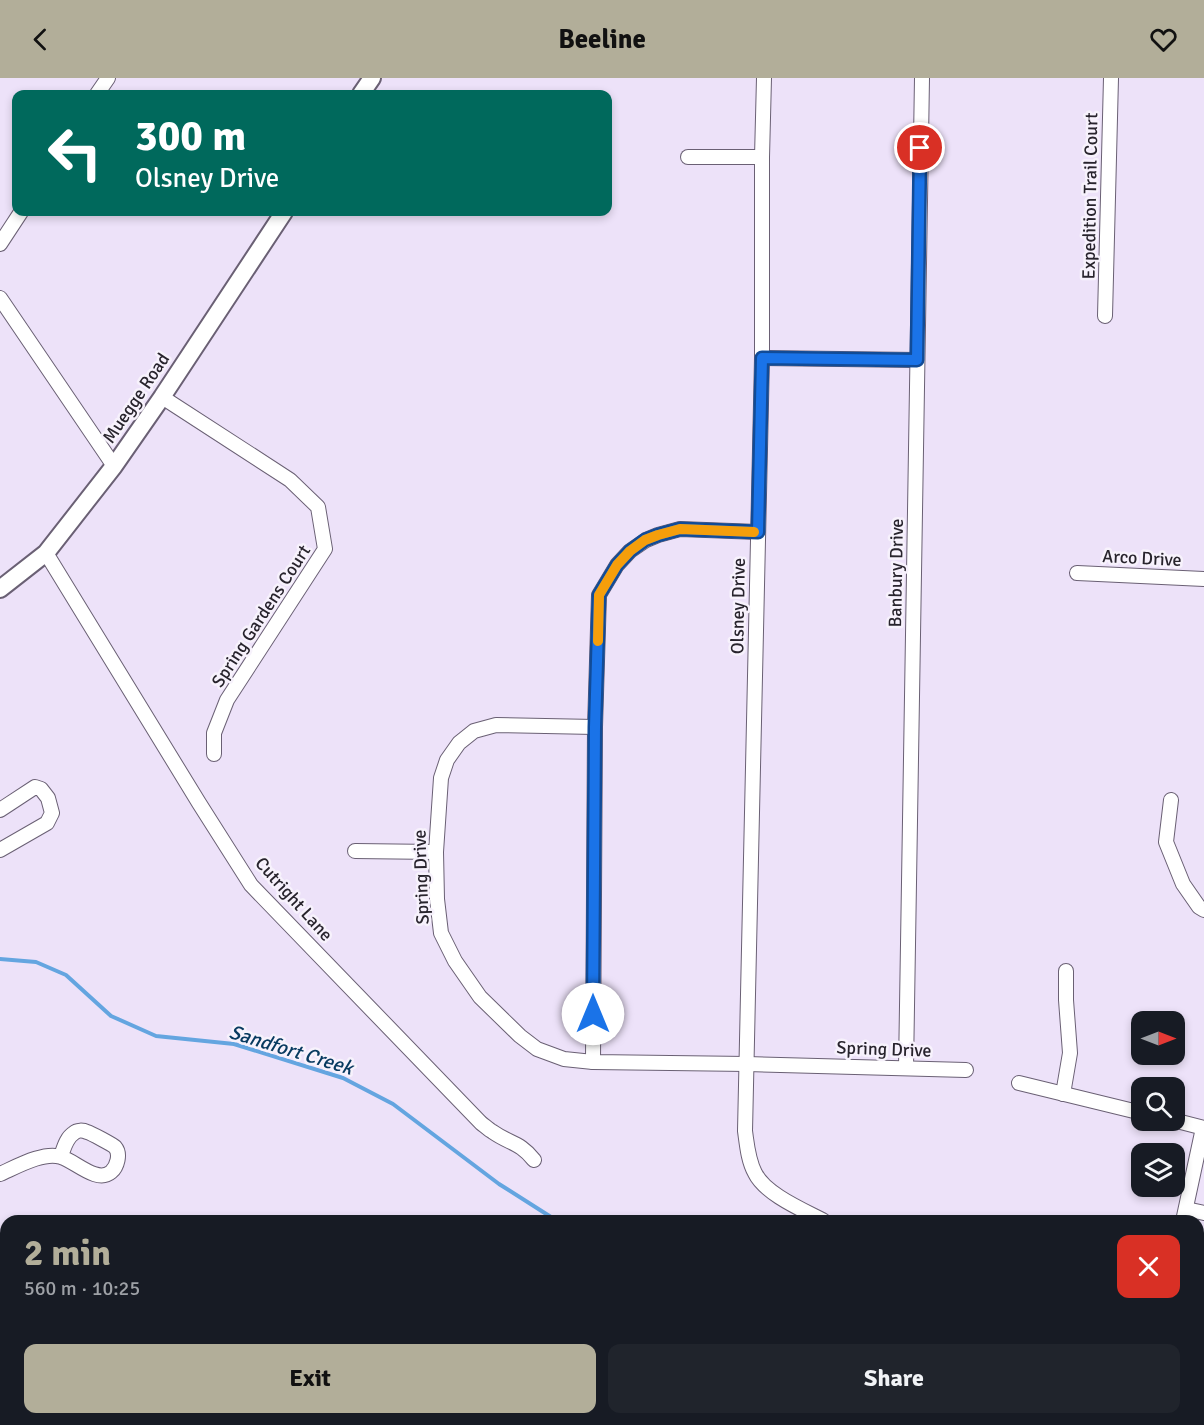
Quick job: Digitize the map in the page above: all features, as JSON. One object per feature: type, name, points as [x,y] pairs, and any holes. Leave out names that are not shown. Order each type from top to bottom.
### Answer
[{"type":"main road","name":"Muegge Road","points":[[0,589],[46,553],[114,466],[281,216]]},
{"type":"street","name":"Olsney Drive","points":[[764,78],[762,358],[745,1131],[747,1153],[755,1174],[769,1189],[814,1215]]},
{"type":"street","name":"Banbury Drive","points":[[906,1068],[922,78]]},
{"type":"street","name":"Expedition Trail Court","points":[[1105,316],[1111,78]]},
{"type":"street","points":[[688,157],[762,157]]},
{"type":"street","points":[[0,244],[18,216]]},
{"type":"street","points":[[0,298],[114,466]]},
{"type":"street","points":[[762,358],[917,360]]},
{"type":"street","name":"Spring Gardens Court","points":[[162,397],[290,480],[318,507],[325,549],[228,700],[214,733],[214,754]]},
{"type":"street","points":[[593,1062],[595,727],[599,595],[617,565],[645,540],[680,529],[758,532]]},
{"type":"street","name":"Cutright Lane","points":[[46,553],[251,885],[481,1123],[493,1133],[520,1146],[534,1160]]},
{"type":"street","name":"Arco Drive","points":[[1077,573],[1204,579]]},
{"type":"street","name":"Spring Drive","points":[[595,727],[496,725],[474,731],[459,742],[447,760],[441,778],[436,852],[437,899],[441,933],[455,961],[480,997],[520,1036],[537,1049],[564,1059],[593,1062],[966,1070]]},
{"type":"street","points":[[0,810],[35,788],[41,789],[48,798],[52,813],[47,823],[0,850]]},
{"type":"street","points":[[1172,800],[1166,842],[1183,884],[1199,907],[1204,910]]},
{"type":"street","points":[[355,850],[436,852]]},
{"type":"street","points":[[1063,1094],[1070,1053],[1066,971]]},
{"type":"street","points":[[1019,1083],[1131,1110]]},
{"type":"street","points":[[1185,1123],[1203,1128],[1185,1215],[1204,1213]]},
{"type":"street","points":[[0,1174],[46,1155],[61,1156]]},
{"type":"waterway","name":"Sandfort Creek","points":[[0,959],[36,962],[66,975],[111,1016],[156,1036],[234,1044],[343,1078],[393,1104],[499,1184],[548,1215]]},
{"type":"slow traffic","points":[[598,641],[599,595],[617,565],[645,540],[680,529],[754,532]]},
{"type":"route","points":[[593,1014],[595,727],[599,595],[617,565],[645,540],[680,529],[758,532],[762,358],[917,360],[920,148]]}]
